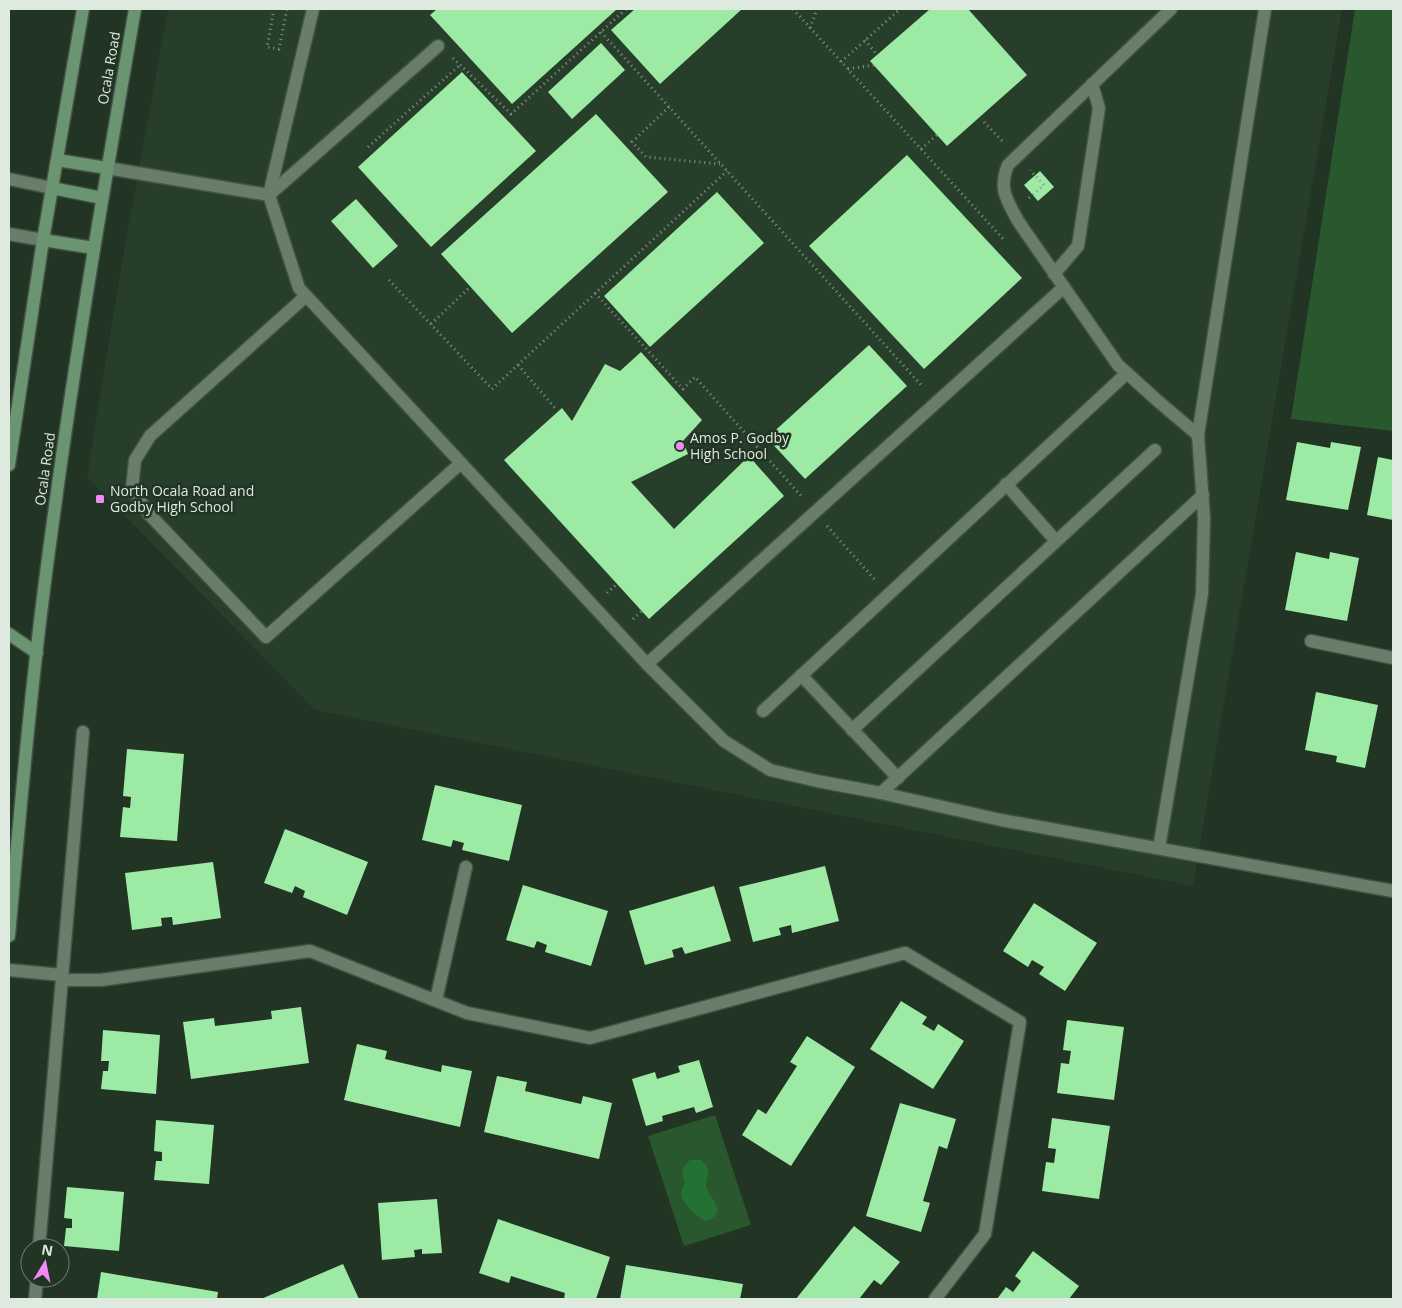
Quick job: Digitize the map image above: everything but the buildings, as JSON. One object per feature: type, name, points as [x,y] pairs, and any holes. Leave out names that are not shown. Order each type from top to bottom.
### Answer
[{"type":"main road","points":[[9,465],[43,240],[83,9]]},
{"type":"main road","name":"Ocala Road","points":[[9,936],[51,531],[79,334],[134,9]]},
{"type":"main road","points":[[57,160],[107,168]]},
{"type":"main road","points":[[52,188],[102,198]]},
{"type":"main road","points":[[43,240],[94,248]]},
{"type":"main road","points":[[9,634],[37,653]]},
{"type":"street","points":[[313,9],[269,194],[299,288],[647,664],[724,741],[770,770],[818,781],[882,793],[1001,820],[1393,891]]},
{"type":"street","points":[[1171,9],[1008,164],[1002,178],[1005,196],[1018,221],[1118,365],[1158,402],[1198,435]]},
{"type":"street","points":[[1159,848],[1202,594],[1204,518],[1198,435],[1265,9]]},
{"type":"street","points":[[269,194],[438,46]]},
{"type":"street","points":[[1054,274],[1078,246],[1099,108],[1092,84]]},
{"type":"street","points":[[107,168],[269,194]]},
{"type":"street","points":[[9,178],[52,188]]},
{"type":"street","points":[[9,234],[43,240]]},
{"type":"street","points":[[647,664],[1064,287]]},
{"type":"street","points":[[306,296],[150,436],[135,460],[132,488],[148,513],[266,637],[461,463]]},
{"type":"street","points":[[763,711],[1127,373]]},
{"type":"street","points":[[852,730],[1155,450]]},
{"type":"street","points":[[1006,484],[1056,541]]},
{"type":"street","points":[[882,793],[1203,494]]},
{"type":"street","points":[[1311,641],[1393,658]]},
{"type":"street","points":[[801,675],[898,778]]},
{"type":"street","points":[[40,1238],[83,732]]},
{"type":"street","points":[[436,1000],[466,867]]},
{"type":"street","points":[[9,970],[62,978],[101,980],[310,951],[467,1013],[590,1038],[905,953],[1020,1022],[985,1234],[935,1299]]},
{"type":"path","points":[[274,9],[267,47],[279,49],[287,9]]},
{"type":"path","points":[[438,46],[461,64],[511,114],[626,9]]},
{"type":"path","points":[[793,9],[1011,248]]},
{"type":"path","points":[[810,28],[817,9]]},
{"type":"path","points":[[841,62],[900,9]]},
{"type":"path","points":[[601,32],[923,388],[930,382]]},
{"type":"path","points":[[865,40],[878,55]]},
{"type":"path","points":[[368,147],[461,64]]},
{"type":"path","points":[[847,69],[874,65]]},
{"type":"path","points":[[669,107],[632,142],[646,156],[721,164]]},
{"type":"path","points":[[921,149],[937,135]]},
{"type":"path","points":[[389,280],[492,389],[727,171]]},
{"type":"path","points":[[431,324],[469,288]]},
{"type":"path","points":[[595,293],[683,389],[695,377],[888,595]]},
{"type":"path","points":[[518,365],[555,408]]},
{"type":"path","points":[[803,498],[810,492]]},
{"type":"path","points":[[607,593],[617,584]]},
{"type":"path","points":[[600,586],[613,600]]},
{"type":"path","points":[[632,620],[642,611]]},
{"type":"path","points":[[626,613],[638,626]]},
{"type":"shaded area","name":"Amos P. Godby High School","points":[[168,9],[1342,9],[1193,886],[315,710],[87,477],[123,257]]},
{"type":"shaded area","points":[[1355,9],[1393,9],[1393,431],[1291,419]]},
{"type":"shaded area","points":[[715,1115],[751,1225],[684,1246],[648,1136]]},
{"type":"shaded area","points":[[690,1160],[701,1160],[708,1168],[706,1185],[718,1210],[717,1214],[706,1221],[693,1211],[682,1198],[685,1182],[682,1174],[683,1168]]},
{"type":"place","name":"Amos P. Godby High School","points":[[680,446]]},
{"type":"place","name":"North Ocala Road and Godby High School","points":[[100,499]]}]
